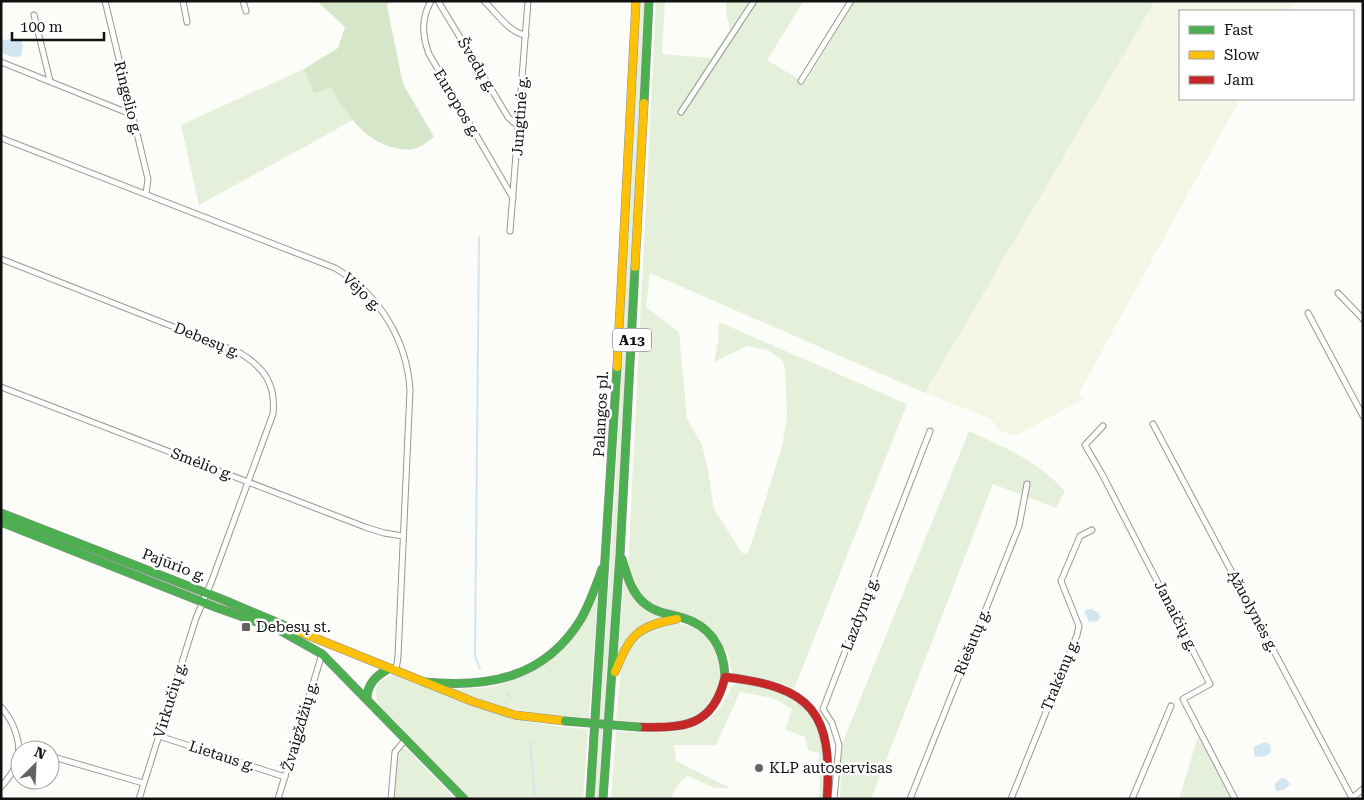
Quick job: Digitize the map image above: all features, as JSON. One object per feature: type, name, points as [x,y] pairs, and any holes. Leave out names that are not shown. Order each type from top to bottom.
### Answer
[{"type":"main road","name":"Palangos pl.","points":[[590,799],[606,556],[636,1]]},
{"type":"main road","name":"Palangos pl.","points":[[603,799],[620,555],[649,1]]},
{"type":"main road","name":"Pajūrio g.","points":[[1,513],[206,593],[334,647],[424,682]]},
{"type":"main road","name":"Pajūrio g.","points":[[1,522],[281,632],[334,647]]},
{"type":"main road","points":[[424,682],[494,709],[516,715],[565,721],[638,727],[678,727],[697,721],[707,715],[717,702],[723,689],[726,677],[723,655],[713,637],[697,623],[659,612],[641,600],[632,589],[620,555]]},
{"type":"main road","points":[[424,682],[462,685],[494,682],[527,670],[540,662],[568,637],[580,621],[591,599],[606,556]]},
{"type":"main road","points":[[612,680],[623,652],[634,635],[652,624],[680,618]]},
{"type":"main road","points":[[281,632],[303,642],[322,654],[464,799]]},
{"type":"main road","points":[[367,699],[367,690],[370,684],[391,670]]},
{"type":"main road","points":[[726,677],[761,682],[784,689],[803,701],[812,711],[823,729],[828,744],[829,765],[826,799]]},
{"type":"street","name":"Ringelio g.","points":[[105,1],[148,179],[146,194]]},
{"type":"street","points":[[183,1],[187,22]]},
{"type":"street","points":[[243,1],[246,11]]},
{"type":"street","name":"Europos g.","points":[[431,1],[426,10],[423,23],[428,54],[514,198]]},
{"type":"street","name":"Švedų g.","points":[[438,1],[508,117],[514,123],[520,124]]},
{"type":"street","points":[[484,1],[513,30],[519,34],[526,35]]},
{"type":"street","name":"Jungtinė g.","points":[[510,231],[520,124],[528,1]]},
{"type":"street","points":[[681,112],[754,1]]},
{"type":"street","points":[[802,81],[851,1]]},
{"type":"street","points":[[34,15],[50,81]]},
{"type":"street","points":[[1,62],[133,115]]},
{"type":"street","name":"Vėjo g.","points":[[1,138],[335,268],[363,290],[383,311],[403,351],[409,378],[410,411],[397,664],[391,670]]},
{"type":"street","name":"Debesų g.","points":[[1,259],[240,353],[252,360],[269,381],[274,401],[273,414],[202,602]]},
{"type":"street","points":[[1338,293],[1363,319]]},
{"type":"street","points":[[1308,313],[1363,416]]},
{"type":"street","name":"Smėlio g.","points":[[1,387],[365,527],[384,533],[404,536]]},
{"type":"street","name":"Ąžuolynės g.","points":[[1153,424],[1351,799]]},
{"type":"street","name":"Janaičių g.","points":[[1102,426],[1085,445],[1102,474],[1210,684],[1183,699],[1236,799]]},
{"type":"street","name":"Lazdynų g.","points":[[834,799],[839,745],[832,723],[824,709],[930,431]]},
{"type":"street","name":"Riešutų g.","points":[[910,799],[1018,526],[1027,484]]},
{"type":"street","name":"Trakėnų g.","points":[[1011,799],[1077,635],[1079,626],[1061,581],[1080,536],[1092,530]]},
{"type":"street","name":"Virkučių g.","points":[[139,799],[185,650],[202,602]]},
{"type":"street","name":"Žvaigždžių g.","points":[[278,799],[322,654]]},
{"type":"street","points":[[1132,799],[1172,706]]},
{"type":"street","points":[[1,707],[6,712],[19,740]]},
{"type":"street","name":"Lietaus g.","points":[[159,736],[286,777]]},
{"type":"street","points":[[390,799],[395,752],[406,738]]},
{"type":"street","points":[[60,759],[143,783]]},
{"type":"street","points":[[1,787],[10,775]]},
{"type":"street","points":[[1351,799],[1363,789]]},
{"type":"green space","points":[[317,1],[389,1],[387,6],[403,84],[434,137],[422,146],[411,150],[383,144],[373,139],[357,125],[331,88],[314,93],[304,69],[338,48],[345,27]]},
{"type":"green space","points":[[640,1],[645,1],[614,584],[599,799],[594,799],[615,494]]},
{"type":"green space","points":[[656,1],[665,1],[662,54],[711,58],[730,30],[726,12],[726,1],[804,1],[767,60],[805,83],[855,1],[1155,1],[925,393],[650,273],[646,307],[679,332],[687,419],[702,445],[714,509],[742,553],[748,554],[782,447],[787,417],[785,368],[782,360],[768,350],[747,346],[714,362],[719,322],[907,404],[794,689],[778,682],[735,675],[732,672],[728,655],[719,638],[663,611],[641,596],[628,567]]},
{"type":"green space","points":[[1155,1],[1294,1],[1289,10],[1179,10],[1179,100],[1239,100],[1078,395],[1084,399],[1015,436],[999,430],[989,418],[925,393]]},
{"type":"green space","points":[[304,69],[314,92],[331,88],[353,120],[199,205],[181,125]]},
{"type":"green space","points":[[969,431],[1008,449],[1032,463],[1065,491],[1056,508],[993,484],[871,799],[840,799],[842,744]]},
{"type":"green space","points":[[624,578],[664,617],[620,653],[618,652]]},
{"type":"green space","points":[[598,593],[589,718],[544,715],[504,707],[452,689],[494,686],[518,677],[539,665],[560,650],[576,634],[588,616]]},
{"type":"green space","points":[[669,622],[686,625],[702,632],[715,647],[721,665],[721,674],[720,683],[713,701],[700,715],[680,722],[648,723],[616,720],[621,670],[625,656],[640,635]]},
{"type":"green space","points":[[394,675],[469,705],[500,715],[543,724],[588,729],[583,799],[470,799],[379,705],[376,690],[380,682]]},
{"type":"green space","points":[[744,682],[778,690],[794,699],[815,722],[823,750],[824,782],[822,799],[819,799],[819,753],[808,750],[805,737],[785,730],[792,709],[773,698],[740,692],[716,745],[674,745],[676,761],[730,788],[715,788],[688,776],[680,783],[670,799],[611,799],[616,731],[656,733],[682,730],[694,726],[706,721],[716,712],[733,685]]},
{"type":"green space","points":[[1200,738],[1233,799],[1179,799],[1197,739]]},
{"type":"green space","points":[[407,749],[455,799],[393,799],[398,751]]},
{"type":"water","points":[[13,39],[21,41],[23,45],[21,56],[6,55],[1,51],[2,40]]},
{"type":"water","points":[[1089,609],[1099,613],[1098,621],[1089,622],[1084,612]]},
{"type":"water","points":[[1264,742],[1270,744],[1271,752],[1266,756],[1256,757],[1254,747]]},
{"type":"water","points":[[1281,778],[1286,779],[1290,784],[1285,789],[1278,791],[1275,789],[1275,784]]},
{"type":"waterway","points":[[479,237],[475,656],[480,669]]},
{"type":"waterway","points":[[507,694],[511,697]]},
{"type":"waterway","points":[[530,742],[535,799]]},
{"type":"traffic: fast","points":[[644,103],[649,1]]},
{"type":"traffic: fast","points":[[603,799],[620,555],[635,267]]},
{"type":"traffic: fast","points":[[590,799],[617,367]]},
{"type":"traffic: fast","points":[[1,513],[224,600],[295,630]]},
{"type":"traffic: fast","points":[[1,522],[215,607],[285,632]]},
{"type":"traffic: fast","points":[[622,559],[633,588],[644,603],[657,611],[691,621],[707,632],[722,656],[725,677]]},
{"type":"traffic: fast","points":[[424,682],[471,683],[493,680],[513,675],[533,666],[550,655],[567,639],[581,619],[602,569]]},
{"type":"traffic: fast","points":[[281,631],[322,654],[464,799]]},
{"type":"traffic: fast","points":[[367,699],[370,685],[388,669]]},
{"type":"traffic: fast","points":[[565,721],[638,727]]},
{"type":"traffic: slow","points":[[617,367],[636,1]]},
{"type":"traffic: slow","points":[[635,267],[644,103]]},
{"type":"traffic: slow","points":[[615,672],[625,649],[637,634],[653,625],[677,619]]},
{"type":"traffic: slow","points":[[295,630],[474,702],[515,715],[565,721]]},
{"type":"traffic: jam","points":[[638,727],[669,727],[694,721],[713,706],[720,694],[725,677],[778,688],[797,697],[811,709],[820,725],[826,745],[828,769],[827,799]]},
{"type":"place","name":"Debesų st.","points":[[246,627]]},
{"type":"place","name":"KLP autoservisas","points":[[759,768]]}]
